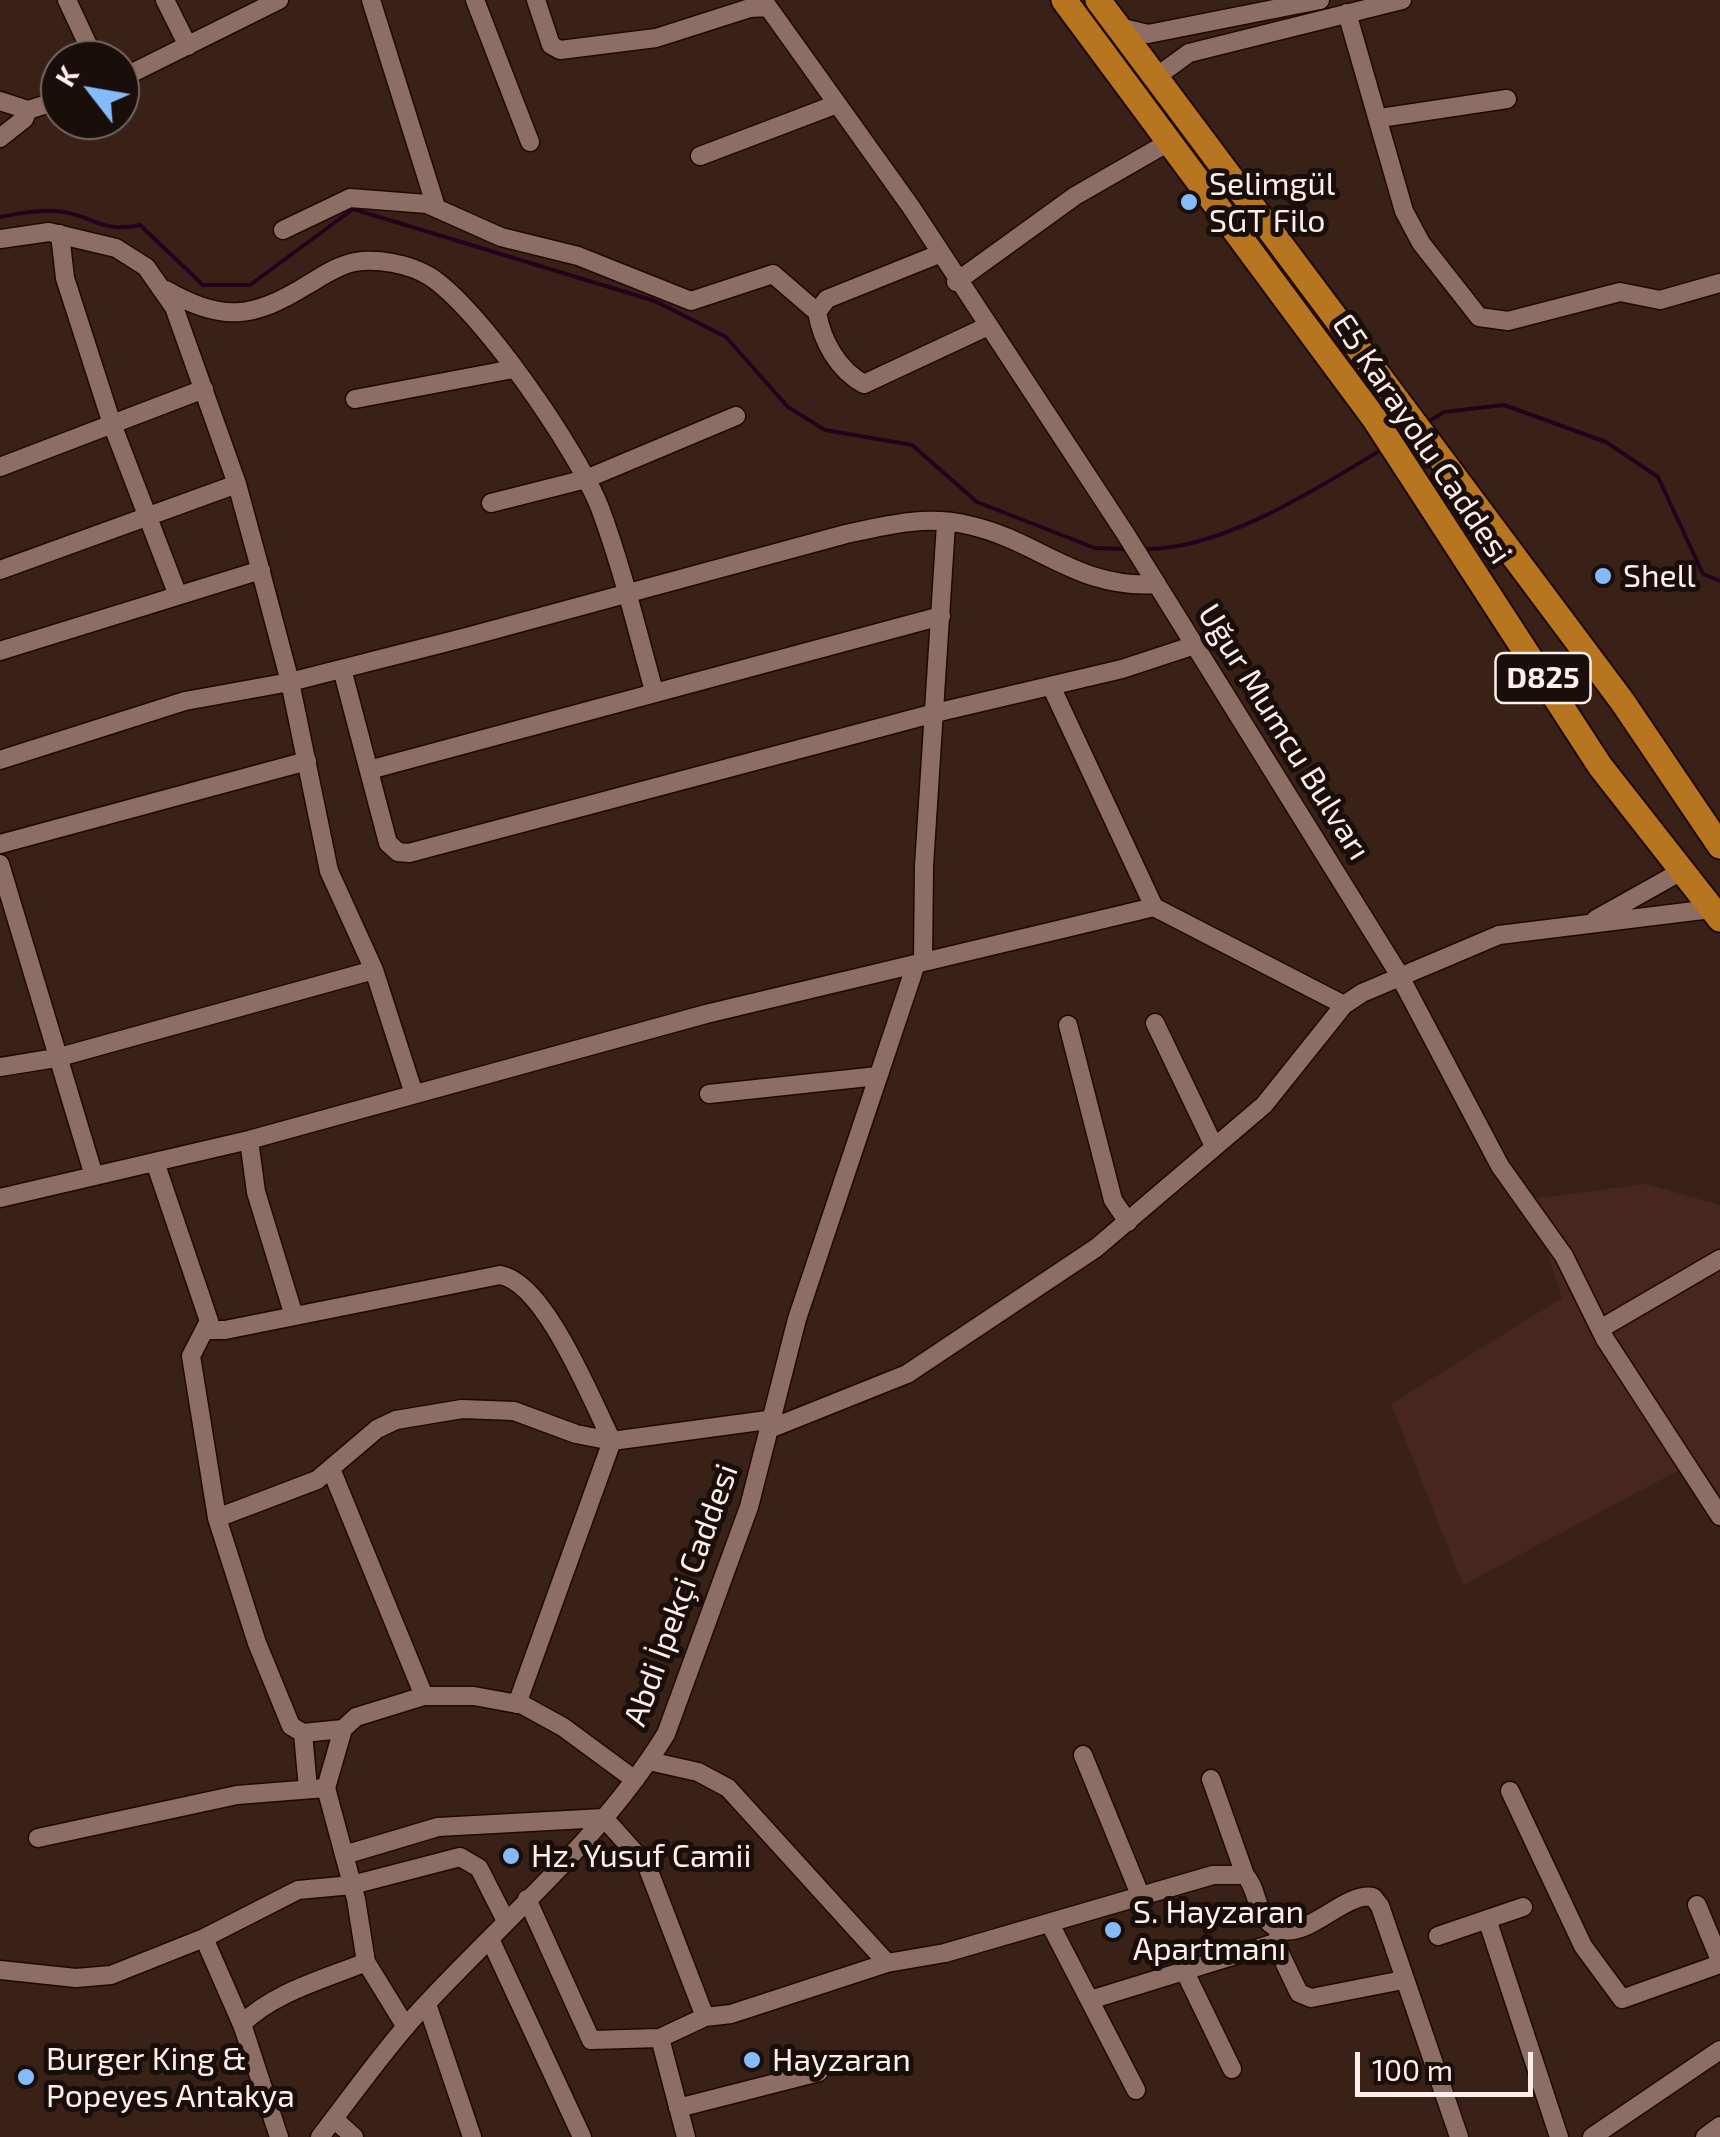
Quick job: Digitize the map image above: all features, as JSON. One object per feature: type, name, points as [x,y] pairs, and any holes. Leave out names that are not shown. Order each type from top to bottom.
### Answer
[{"type":"highway","name":"E5 Karayolu Caddesi","points":[[1064,0],[1374,418],[1600,766],[1680,872],[1717,910]]},
{"type":"highway","name":"E5 Karayolu Caddesi","points":[[1098,0],[1622,701],[1720,847]]},
{"type":"highway","points":[[1680,872],[1720,847]]},
{"type":"street","points":[[67,0],[86,40]]},
{"type":"street","points":[[165,0],[188,46]]},
{"type":"street","points":[[140,69],[279,0]]},
{"type":"street","points":[[371,0],[436,207]]},
{"type":"street","points":[[474,0],[530,142]]},
{"type":"street","points":[[536,0],[551,45],[560,50],[656,38],[766,4]]},
{"type":"street","points":[[1118,27],[1148,34],[1320,0]]},
{"type":"street","points":[[1156,77],[1189,54],[1402,0]]},
{"type":"street","name":"Uğur Mumcu Bulvarı","points":[[766,4],[939,254],[1144,563],[1400,977],[1500,1166],[1564,1256],[1600,1329],[1720,1516]]},
{"type":"street","points":[[1347,12],[1404,212],[1421,242],[1478,317],[1508,321],[1620,292],[1660,300],[1720,283]]},
{"type":"street","points":[[1380,118],[1507,99]]},
{"type":"street","points":[[0,101],[28,110],[40,106]]},
{"type":"street","points":[[700,156],[836,104]]},
{"type":"street","points":[[0,138],[24,119],[28,110]]},
{"type":"street","points":[[956,282],[1075,196],[1169,142]]},
{"type":"street","points":[[282,230],[350,198],[436,207],[501,236],[578,256],[691,302],[773,274],[817,312],[820,330],[836,358],[864,384],[986,327]]},
{"type":"street","points":[[60,234],[65,278],[112,424],[178,593]]},
{"type":"street","points":[[0,239],[60,234],[116,248],[146,267],[164,288],[196,307],[238,314],[264,309],[354,262],[400,264],[430,276],[514,369],[560,430],[599,505],[654,691]]},
{"type":"street","points":[[817,312],[827,299],[939,254]]},
{"type":"street","points":[[164,288],[237,484],[290,682],[329,871],[374,970],[414,1094]]},
{"type":"street","points":[[355,400],[514,369]]},
{"type":"street","points":[[0,466],[204,389]]},
{"type":"street","points":[[491,503],[586,479],[736,416]]},
{"type":"street","points":[[0,570],[237,484]]},
{"type":"street","points":[[0,760],[185,701],[290,682],[919,518],[967,524],[1094,580],[1128,586],[1157,584]]},
{"type":"street","name":"Abdi İpekçi Caddesi","points":[[320,2137],[406,2027],[604,1818],[635,1780],[649,1761],[687,1681],[774,1424],[796,1319],[919,963],[946,524]]},
{"type":"street","points":[[0,651],[261,570]]},
{"type":"street","points":[[369,770],[940,616]]},
{"type":"street","points":[[342,669],[388,843],[398,852],[409,853],[1051,686],[1194,645]]},
{"type":"street","points":[[1051,686],[1154,907],[1344,1005]]},
{"type":"street","points":[[0,844],[307,761]]},
{"type":"street","points":[[0,864],[94,1176]]},
{"type":"street","points":[[1562,929],[1604,916],[1680,872]]},
{"type":"street","points":[[0,1198],[249,1140],[706,1014],[1154,907]]},
{"type":"street","points":[[217,1518],[317,1480],[390,1424],[462,1408],[514,1411],[576,1434],[612,1440],[774,1424],[907,1374],[1036,1291],[1128,1222],[1213,1144],[1264,1105],[1344,1005],[1499,935],[1717,910]]},
{"type":"street","points":[[0,1067],[56,1058],[374,970]]},
{"type":"street","points":[[1154,1023],[1213,1144]]},
{"type":"street","points":[[1068,1025],[1113,1200],[1128,1222]]},
{"type":"street","points":[[710,1094],[878,1076]]},
{"type":"street","points":[[249,1140],[256,1192],[294,1316]]},
{"type":"street","points":[[154,1162],[210,1321],[192,1356],[217,1518],[256,1642],[291,1726],[304,1733],[343,1729]]},
{"type":"street","points":[[1600,1329],[1720,1259]]},
{"type":"street","points":[[206,1330],[500,1275],[514,1277],[549,1319],[612,1440],[517,1704]]},
{"type":"street","points":[[331,1469],[424,1696]]},
{"type":"street","points":[[317,1789],[343,1729],[356,1717],[424,1696],[474,1696],[517,1704],[564,1727],[635,1780]]},
{"type":"street","points":[[304,1733],[317,1789],[344,1855],[366,1962],[406,2027]]},
{"type":"street","points":[[1083,1756],[1140,1896]]},
{"type":"street","points":[[649,1761],[698,1772],[728,1788],[887,1964]]},
{"type":"street","points":[[1211,1779],[1245,1874],[1278,1936],[1299,1993],[1311,1998],[1404,1980]]},
{"type":"street","points":[[38,1838],[237,1795],[317,1789]]},
{"type":"street","points":[[1510,1792],[1583,1946],[1622,1998],[1720,1962],[1698,1904]]},
{"type":"street","points":[[344,1855],[438,1827],[604,1818],[647,1866],[705,2017]]},
{"type":"street","points":[[0,1970],[76,1978],[111,1975],[204,1938],[298,1890],[352,1885],[460,1857],[480,1868],[506,1921]]},
{"type":"street","points":[[527,1899],[591,2040],[660,2038],[705,2017],[732,2014],[887,1964],[944,1954],[1214,1875],[1245,1874]]},
{"type":"street","points":[[1090,2000],[1186,1972],[1304,1928],[1354,1896],[1373,1897],[1380,1906],[1459,2137]]},
{"type":"street","points":[[1438,1936],[1524,1907]]},
{"type":"street","points":[[1488,1922],[1558,2137]]},
{"type":"street","points":[[1050,1924],[1136,2090]]},
{"type":"street","points":[[204,1938],[242,2027],[279,2137]]},
{"type":"street","points":[[490,1938],[582,2137]]},
{"type":"street","points":[[242,2027],[254,2012],[295,1990],[366,1962]]},
{"type":"street","points":[[1186,1972],[1232,2069]]},
{"type":"street","points":[[427,2004],[472,2137]]},
{"type":"street","points":[[660,2038],[686,2137]]},
{"type":"street","points":[[1592,2137],[1720,2050]]},
{"type":"street","points":[[678,2108],[819,2072]]},
{"type":"street","points":[[334,2119],[354,2137]]},
{"type":"street","points":[[1705,2137],[1720,2126]]},
{"type":"shaded area","points":[[1646,1184],[1720,1205],[1720,1496],[1696,1461],[1463,1585],[1391,1404],[1562,1298],[1531,1199]]},
{"type":"waterway","points":[[0,217],[56,211],[109,226],[140,225],[203,285],[250,285],[353,209],[655,301],[726,337],[788,407],[825,430],[912,445],[977,502],[1095,548],[1125,549]]},
{"type":"waterway","points":[[1428,422],[1444,412],[1504,405],[1606,442],[1658,477],[1703,574],[1720,581]]},
{"type":"waterway","points":[[1145,549],[1175,547],[1236,528],[1298,499],[1381,450]]},
{"type":"place","name":"Selimgül SGT Filo","points":[[1189,202]]},
{"type":"place","name":"Shell","points":[[1603,576]]},
{"type":"place","name":"Hz. Yusuf Camii","points":[[511,1856]]},
{"type":"place","name":"S. Hayzaran Apartmanı","points":[[1113,1930]]},
{"type":"place","name":"Hayzaran","points":[[752,2060]]},
{"type":"place","name":"Burger King & Popeyes Antakya","points":[[26,2077]]}]
